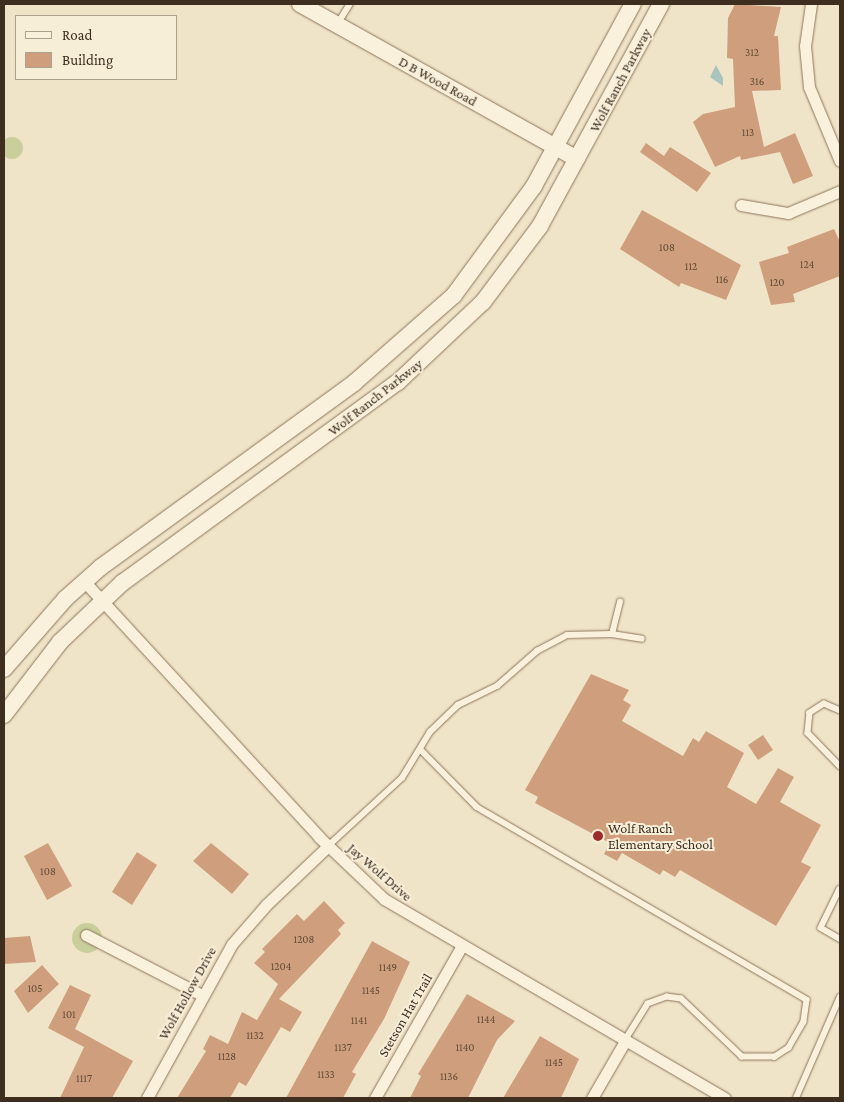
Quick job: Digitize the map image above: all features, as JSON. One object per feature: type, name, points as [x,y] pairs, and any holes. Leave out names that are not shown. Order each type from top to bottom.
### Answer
[{"type":"street","name":"D B Wood Road","points":[[300,4],[577,159]]},
{"type":"street","name":"Wolf Ranch Parkway","points":[[4,669],[84,581],[417,331],[486,256],[555,147],[633,4]]},
{"type":"street","name":"Wolf Ranch Parkway","points":[[4,715],[60,642],[102,601],[433,352],[510,269],[577,159],[661,4]]},
{"type":"street","points":[[811,4],[805,46],[809,87],[840,161]]},
{"type":"street","points":[[741,205],[788,213],[840,191]]},
{"type":"street","name":"Jay Wolf Drive","points":[[84,581],[328,846],[391,904],[725,1098]]},
{"type":"street","name":"Wolf Hollow Drive","points":[[147,1098],[200,994],[248,923],[328,846]]},
{"type":"street","points":[[86,935],[200,994]]},
{"type":"street","name":"Stetson Hat Trail","points":[[375,1098],[461,946]]},
{"type":"street","points":[[592,1098],[625,1041]]},
{"type":"lane","points":[[337,24],[350,4]]},
{"type":"lane","points":[[612,634],[620,602]]},
{"type":"lane","points":[[328,846],[402,778],[422,751],[430,732],[458,705],[497,686],[543,646],[567,635],[612,634],[642,639]]},
{"type":"lane","points":[[840,711],[824,704],[810,713],[808,732],[840,766]]},
{"type":"lane","points":[[422,751],[477,807],[807,1000],[804,1022],[788,1048],[775,1057],[742,1057],[681,1000],[667,997],[648,1004],[625,1041]]},
{"type":"lane","points":[[840,889],[821,928],[840,939]]},
{"type":"lane","points":[[796,1098],[840,997]]},
{"type":"green space","points":[[12,137],[20,140],[23,148],[20,156],[12,159],[4,156],[1,148],[4,140]]},
{"type":"green space","points":[[87,923],[98,927],[102,938],[98,949],[87,953],[76,949],[72,938],[76,927]]},
{"type":"water","points":[[716,65],[723,78],[723,86],[710,77]]},
{"type":"building","points":[[735,4],[781,7],[774,36],[778,36],[781,90],[752,91],[764,147],[795,133],[813,176],[793,184],[780,152],[741,160],[740,156],[715,167],[693,122],[703,114],[735,107],[733,59],[727,58],[728,18]]},
{"type":"building","points":[[646,143],[664,156],[670,147],[711,173],[697,192],[640,152]]},
{"type":"building","points":[[642,210],[741,265],[726,300],[681,283],[679,287],[620,249]]},
{"type":"building","points":[[834,229],[840,242],[840,276],[793,294],[795,302],[771,305],[759,262],[789,253],[787,247]]},
{"type":"building","points":[[591,674],[629,690],[623,700],[631,705],[622,721],[683,756],[693,738],[699,742],[706,731],[744,753],[727,787],[756,804],[778,768],[794,777],[780,802],[821,825],[801,862],[811,867],[776,926],[680,870],[675,877],[663,870],[660,875],[622,853],[617,861],[604,854],[610,843],[535,803],[538,797],[525,790]]},
{"type":"building","points":[[763,735],[773,750],[758,760],[748,745]]},
{"type":"building","points":[[48,843],[72,886],[47,900],[24,856]]},
{"type":"building","points":[[211,843],[249,874],[232,894],[193,861]]},
{"type":"building","points":[[137,852],[157,865],[132,905],[112,892]]},
{"type":"building","points":[[324,901],[345,923],[338,930],[341,934],[279,999],[302,1012],[290,1032],[281,1027],[246,1086],[239,1082],[230,1098],[177,1098],[206,1051],[203,1049],[210,1035],[228,1044],[242,1012],[257,1020],[278,984],[254,963],[265,952],[262,949],[297,914],[304,921]]},
{"type":"building","points":[[30,936],[36,962],[4,964],[4,938]]},
{"type":"building","points":[[372,941],[410,962],[384,1019],[352,1072],[356,1074],[343,1098],[286,1098]]},
{"type":"building","points":[[42,965],[59,984],[28,1013],[14,991]]},
{"type":"building","points":[[70,985],[91,995],[75,1029],[133,1061],[112,1098],[60,1098],[84,1047],[48,1028]]},
{"type":"building","points":[[467,994],[515,1021],[497,1040],[468,1098],[410,1098],[421,1076],[418,1074]]},
{"type":"building","points":[[540,1036],[579,1059],[561,1098],[503,1098]]},
{"type":"place","name":"Wolf Ranch Elementary School","points":[[598,836]]}]
